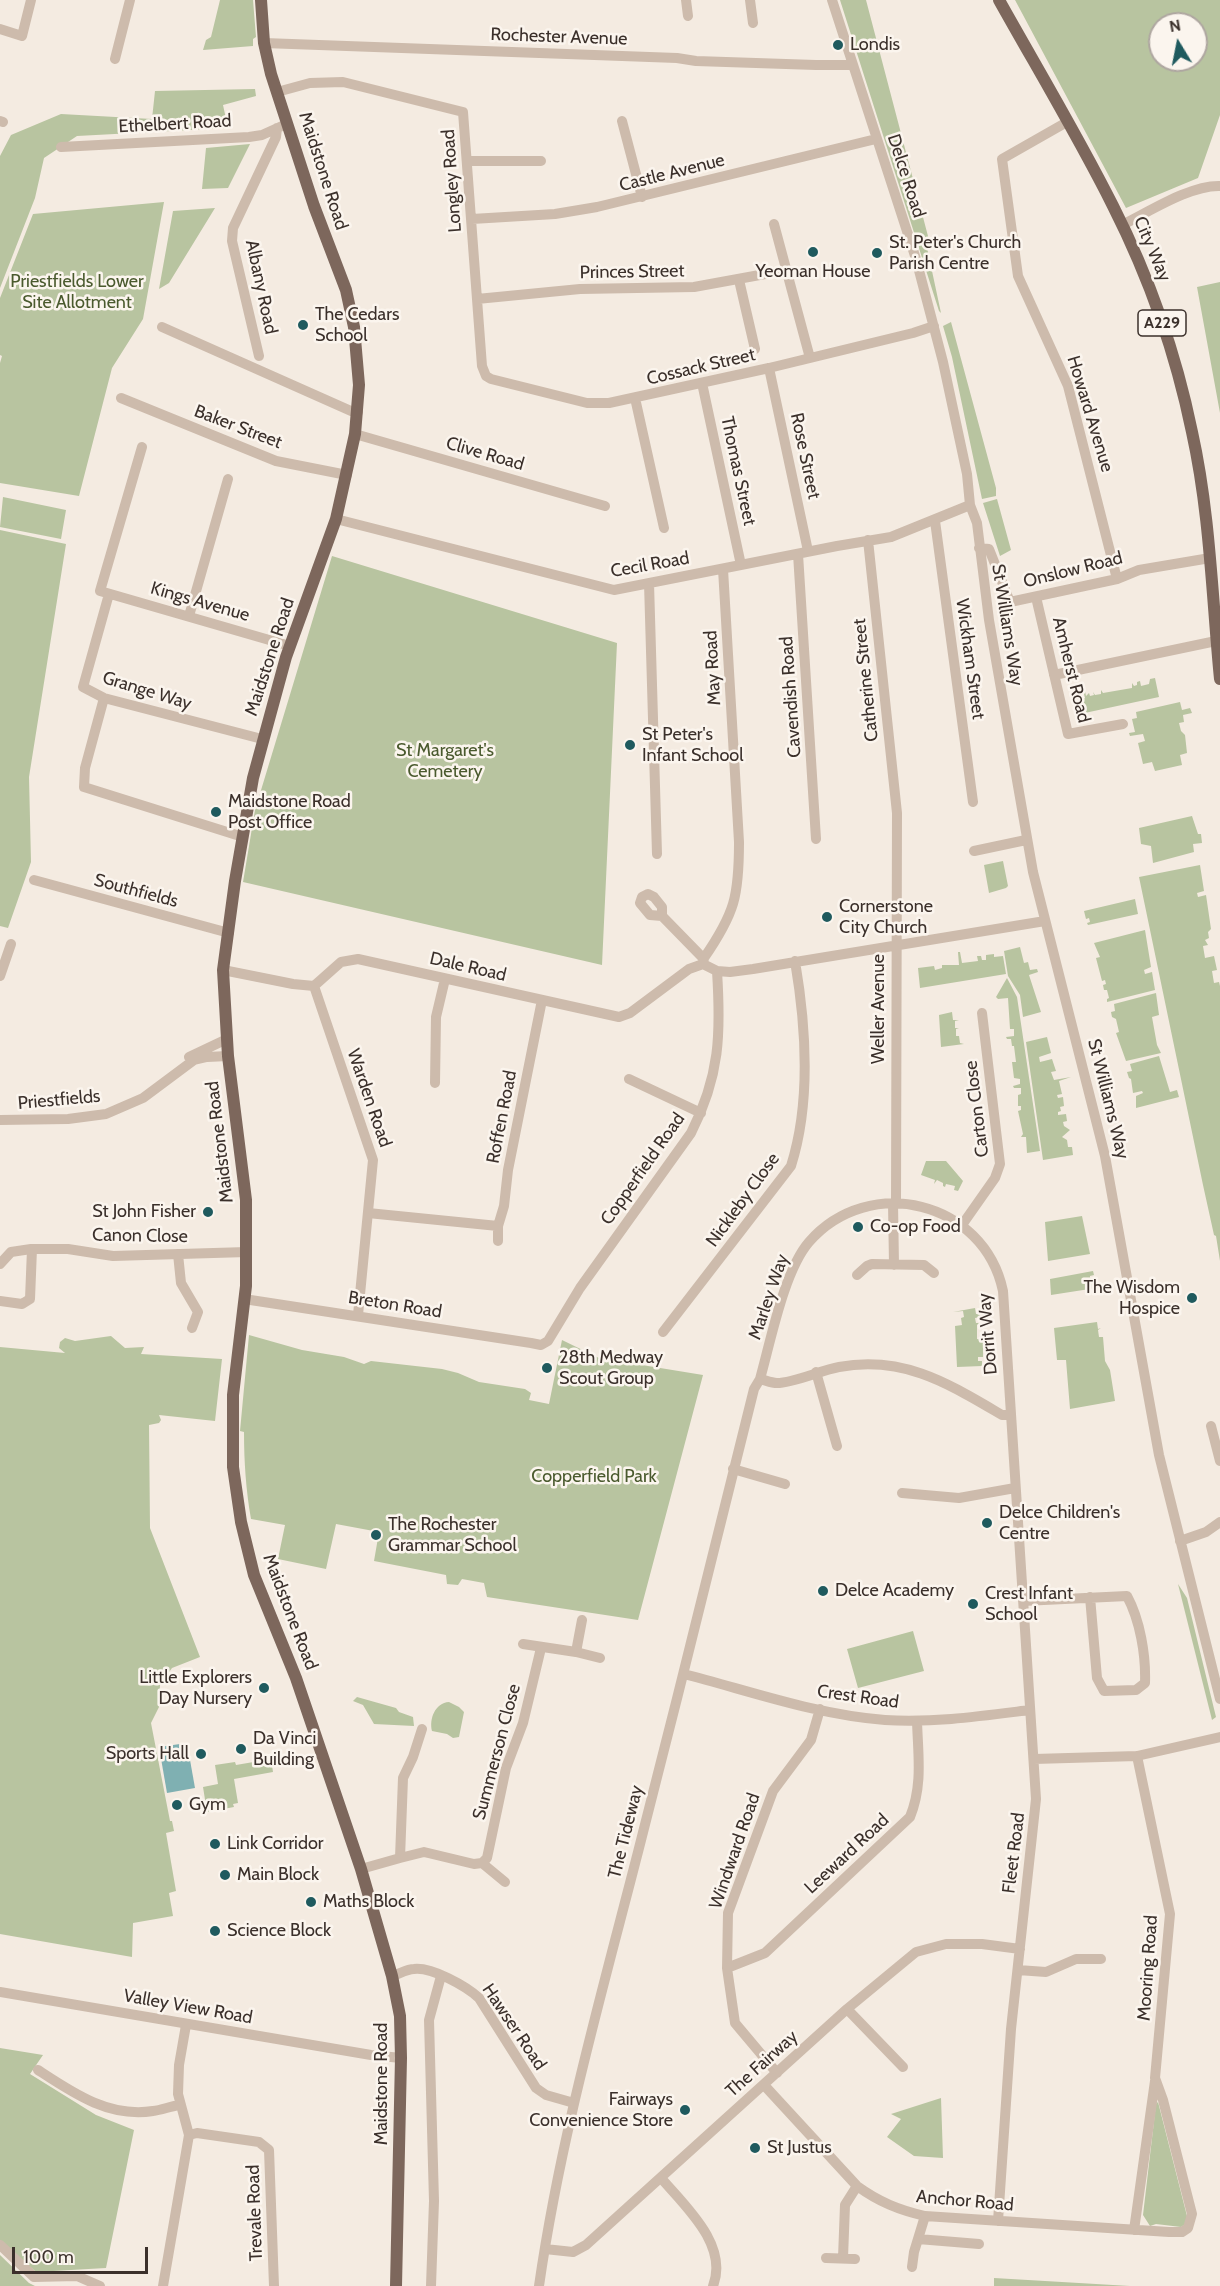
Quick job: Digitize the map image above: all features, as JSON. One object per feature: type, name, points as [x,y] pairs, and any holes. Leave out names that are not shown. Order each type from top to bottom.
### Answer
[{"type":"main road","name":"Maidstone Road","points":[[261,0],[264,43],[283,126],[346,290],[357,354],[358,412],[347,475],[336,519],[290,646],[262,739],[243,837],[223,970],[228,1056],[246,1200],[247,1252],[233,1395],[232,1443],[236,1493],[243,1536],[260,1595],[296,1678],[361,1869],[392,1976],[400,2016],[396,2286]]},
{"type":"main road","name":"City Way","points":[[999,0],[1122,225],[1157,310],[1184,396],[1198,460],[1210,558],[1220,679]]},
{"type":"street","points":[[0,29],[22,36],[31,0]]},
{"type":"street","points":[[115,59],[130,0]]},
{"type":"street","points":[[686,0],[688,16]]},
{"type":"street","points":[[750,0],[753,22]]},
{"type":"street","name":"Delce Road","points":[[832,0],[916,259],[965,467],[970,505]]},
{"type":"street","name":"Rochester Avenue","points":[[264,43],[674,57],[695,61],[853,65]]},
{"type":"street","name":"Longley Road","points":[[277,92],[310,83],[343,82],[462,112],[482,366]]},
{"type":"street","points":[[622,121],[642,197]]},
{"type":"street","name":"Howard Avenue","points":[[1067,122],[1002,159],[1019,278],[1068,386],[1117,579]]},
{"type":"street","name":"Ethelbert Road","points":[[61,147],[249,137],[262,135],[283,126]]},
{"type":"street","name":"Albany Road","points":[[259,356],[232,241],[233,228],[283,126]]},
{"type":"street","name":"Castle Avenue","points":[[472,219],[567,212],[642,197],[876,139]]},
{"type":"street","points":[[467,161],[541,161]]},
{"type":"street","points":[[1122,225],[1194,191],[1220,186]]},
{"type":"street","points":[[774,224],[810,358]]},
{"type":"street","name":"Princes Street","points":[[477,299],[580,289],[694,287],[787,270]]},
{"type":"street","points":[[739,280],[755,350]]},
{"type":"street","name":"Cossack Street","points":[[482,366],[486,376],[491,379],[589,404],[609,403],[769,368],[913,333],[933,326]]},
{"type":"street","points":[[162,327],[351,411],[358,412]]},
{"type":"street","name":"Rose Street","points":[[769,368],[803,553]]},
{"type":"street","name":"Thomas Street","points":[[702,383],[741,565]]},
{"type":"street","name":"Baker Street","points":[[121,398],[276,461],[347,475]]},
{"type":"street","points":[[636,398],[664,528]]},
{"type":"street","name":"Clive Road","points":[[355,434],[605,506]]},
{"type":"street","points":[[104,592],[142,447]]},
{"type":"street","points":[[189,616],[228,479]]},
{"type":"street","name":"Cecil Road","points":[[336,519],[605,590],[618,590],[868,540],[894,537],[970,505]]},
{"type":"street","name":"St Williams Way","points":[[970,505],[976,518],[989,620],[1026,840],[1105,1156],[1159,1455],[1220,1699]]},
{"type":"street","name":"Wickham Street","points":[[934,521],[973,802]]},
{"type":"street","name":"Catherine Street","points":[[868,540],[896,815]]},
{"type":"street","name":"Onslow Road","points":[[979,548],[989,549],[1010,602],[1117,579],[1139,570],[1210,558]]},
{"type":"street","name":"Cavendish Road","points":[[803,553],[816,838]]},
{"type":"street","name":"May Road","points":[[703,961],[731,915],[737,894],[739,873],[723,569]]},
{"type":"street","points":[[650,583],[657,854]]},
{"type":"street","name":"Kings Avenue","points":[[104,592],[290,646]]},
{"type":"street","name":"Grange Way","points":[[104,592],[82,687],[104,698],[262,739]]},
{"type":"street","name":"Amherst Road","points":[[1036,597],[1068,734],[1123,724]]},
{"type":"street","points":[[1054,675],[1216,641]]},
{"type":"street","points":[[104,698],[85,768],[84,788],[243,837]]},
{"type":"street","name":"Weller Avenue","points":[[894,1265],[896,815]]},
{"type":"street","points":[[974,851],[1026,840]]},
{"type":"street","name":"Southfields","points":[[34,880],[229,933]]},
{"type":"street","points":[[662,916],[703,961],[717,971],[730,972],[1045,921]]},
{"type":"street","points":[[0,976],[11,944]]},
{"type":"street","name":"Dale Road","points":[[314,986],[338,963],[355,959],[614,1016],[625,1016],[703,961]]},
{"type":"street","name":"Nickleby Close","points":[[663,1332],[791,1166],[798,1144],[806,1058],[802,999],[795,961]]},
{"type":"street","points":[[223,970],[314,986]]},
{"type":"street","name":"Copperfield Road","points":[[541,1344],[548,1341],[580,1288],[691,1133],[701,1113],[711,1088],[719,1044],[717,971]]},
{"type":"street","points":[[435,1083],[436,1017],[445,979]]},
{"type":"street","name":"Warden Road","points":[[314,986],[373,1160],[358,1315]]},
{"type":"street","name":"Roffen Road","points":[[498,1241],[498,1226],[504,1206],[508,1170],[542,1000]]},
{"type":"street","name":"Carton Close","points":[[962,1225],[995,1178],[1000,1164],[982,1014]]},
{"type":"street","name":"Priestfields","points":[[180,1069],[182,1063],[192,1054],[227,1039]]},
{"type":"street","name":"Priestfields","points":[[0,1120],[68,1119],[112,1112],[154,1091],[180,1069],[200,1058],[228,1056]]},
{"type":"street","points":[[629,1079],[701,1113]]},
{"type":"street","name":"Dorrit Way","points":[[894,1203],[928,1208],[944,1214],[962,1225],[985,1249],[994,1264],[1001,1284],[1015,1488]]},
{"type":"street","name":"Marley Way","points":[[757,1384],[789,1277],[805,1247],[840,1216],[869,1206],[894,1203]]},
{"type":"street","points":[[368,1212],[498,1226]]},
{"type":"street","points":[[0,1301],[20,1304],[30,1299],[33,1249]]},
{"type":"street","name":"Canon Close","points":[[0,1264],[13,1251],[33,1249],[68,1249],[113,1256],[247,1252]]},
{"type":"street","points":[[178,1254],[180,1282],[198,1312],[192,1328]]},
{"type":"street","points":[[857,1275],[869,1265],[924,1265],[934,1273]]},
{"type":"street","name":"Breton Road","points":[[244,1299],[541,1344]]},
{"type":"street","points":[[757,1384],[780,1383],[816,1372],[860,1364],[910,1369],[956,1387],[1002,1415],[1011,1415]]},
{"type":"street","points":[[816,1372],[837,1446]]},
{"type":"street","name":"The Tideway","points":[[539,2286],[574,2103],[684,1674],[733,1469],[757,1384]]},
{"type":"street","points":[[1211,1426],[1219,1453]]},
{"type":"street","points":[[733,1469],[785,1484]]},
{"type":"street","points":[[902,1493],[959,1498],[1015,1488]]},
{"type":"street","name":"Fleet Road","points":[[998,2221],[1011,2029],[1036,1808],[1015,1488]]},
{"type":"street","points":[[1180,1541],[1206,1532],[1220,1522]]},
{"type":"street","points":[[1023,1601],[1127,1596],[1133,1607],[1145,1666],[1144,1683],[1136,1690],[1104,1691],[1097,1678],[1090,1598]]},
{"type":"street","points":[[576,1652],[582,1620]]},
{"type":"street","points":[[523,1644],[542,1648],[550,1647],[600,1658]]},
{"type":"street","name":"Summerson Close","points":[[482,1863],[487,1858],[506,1768],[524,1723],[542,1648]]},
{"type":"street","name":"Crest Road","points":[[684,1674],[851,1716],[917,1721],[1030,1710]]},
{"type":"street","name":"Windward Road","points":[[777,2073],[735,2023],[727,1968],[728,1913],[773,1791],[811,1740],[820,1709]]},
{"type":"street","name":"Leeward Road","points":[[727,1968],[765,1953],[910,1817],[917,1800],[919,1781],[917,1721]]},
{"type":"street","points":[[400,1858],[403,1778],[422,1729]]},
{"type":"street","points":[[1034,1759],[1137,1756],[1220,1737]]},
{"type":"street","name":"Mooring Road","points":[[1134,2230],[1155,2078],[1170,1914],[1137,1756]]},
{"type":"street","points":[[361,1869],[424,1852],[482,1863],[505,1882]]},
{"type":"street","name":"The Fairway","points":[[545,2249],[567,2252],[582,2248],[847,2009],[916,1952],[946,1944],[982,1944],[1020,1950]]},
{"type":"street","points":[[1018,1970],[1047,1972],[1076,1959],[1101,1959]]},
{"type":"street","name":"Hawser Road","points":[[392,1976],[419,1968],[468,1988],[479,1998],[536,2088],[546,2095],[574,2103]]},
{"type":"street","points":[[431,2286],[434,2201],[429,2020],[441,1976]]},
{"type":"street","name":"Valley View Road","points":[[0,1992],[141,2014],[186,2025],[401,2058]]},
{"type":"street","points":[[847,2009],[903,2067]]},
{"type":"street","points":[[164,2286],[189,2135],[178,2094],[186,2025]]},
{"type":"street","points":[[38,2070],[84,2100],[119,2112],[152,2111],[180,2104]]},
{"type":"street","name":"Mooring Road","points":[[1155,2078],[1163,2100],[1192,2216],[1188,2228],[1177,2232]]},
{"type":"street","name":"Anchor Road","points":[[764,2085],[858,2186],[876,2199],[898,2210],[925,2216],[1177,2232]]},
{"type":"street","name":"Trevale Road","points":[[189,2135],[197,2133],[259,2142],[269,2150],[274,2286]]},
{"type":"street","points":[[661,2178],[699,2223],[710,2241],[714,2254],[716,2278],[713,2286]]},
{"type":"street","points":[[843,2258],[845,2205],[858,2186]]},
{"type":"street","points":[[912,2267],[925,2216]]},
{"type":"street","points":[[918,2239],[979,2244]]},
{"type":"street","points":[[0,2245],[34,2277],[78,2276],[100,2286]]},
{"type":"street","points":[[826,2258],[855,2259]]},
{"type":"green space","points":[[220,0],[253,0],[256,37],[253,39],[253,46],[203,50],[206,40],[211,37]]},
{"type":"green space","points":[[840,0],[866,0],[929,240],[926,243],[941,313],[939,311]]},
{"type":"green space","points":[[1015,0],[1220,0],[1220,115],[1198,178],[1126,208]]},
{"type":"green space","points":[[255,89],[256,96],[223,105],[228,128],[77,136],[44,158],[35,198],[0,288],[0,156],[11,135],[61,114],[152,119],[155,91]]},
{"type":"green space","points":[[250,144],[228,188],[202,189],[206,148]]},
{"type":"green space","name":"Priestfields Lower Site Allotment","points":[[164,202],[143,319],[112,368],[79,496],[0,483],[0,363],[2,356],[0,355],[0,298],[33,214]]},
{"type":"green space","points":[[215,208],[169,283],[159,289],[173,211]]},
{"type":"green space","points":[[1220,282],[1220,413],[1197,287]]},
{"type":"green space","points":[[951,322],[996,488],[996,496],[982,499],[952,357],[943,326]]},
{"type":"green space","points":[[3,497],[66,510],[61,539],[0,527]]},
{"type":"green space","points":[[997,499],[1011,550],[1000,556],[983,503]]},
{"type":"green space","points":[[0,530],[66,544],[29,777],[31,862],[8,928],[0,926]]},
{"type":"green space","name":"St Margaret's Cemetery","points":[[332,556],[617,643],[602,965],[243,882],[255,810]]},
{"type":"green space","points":[[1155,678],[1159,697],[1080,714],[1077,700],[1085,698],[1081,682],[1083,682],[1086,696],[1089,693],[1090,696],[1094,695],[1093,692],[1095,695],[1101,694],[1101,690],[1103,693],[1132,688],[1132,683],[1134,686],[1140,681],[1141,686],[1149,684],[1150,679]]},
{"type":"green space","points":[[1180,702],[1182,710],[1190,708],[1192,713],[1183,715],[1184,722],[1179,723],[1185,735],[1187,753],[1180,755],[1182,765],[1155,771],[1152,762],[1143,764],[1138,743],[1145,741],[1143,734],[1130,736],[1129,733],[1135,732],[1132,719],[1137,718],[1136,712]]},
{"type":"green space","points":[[1192,816],[1198,834],[1201,834],[1202,843],[1193,844],[1194,852],[1153,863],[1151,846],[1141,844],[1139,828]]},
{"type":"green space","points":[[1003,861],[1008,886],[989,893],[984,865]]},
{"type":"green space","points":[[1200,865],[1204,891],[1197,893],[1198,897],[1206,895],[1211,929],[1208,932],[1209,938],[1205,940],[1208,945],[1203,946],[1205,958],[1214,956],[1217,970],[1212,971],[1214,983],[1219,982],[1220,986],[1220,1261],[1139,877]]},
{"type":"green space","points":[[1135,899],[1138,914],[1088,925],[1089,918],[1086,919],[1084,911]]},
{"type":"green space","points":[[1145,930],[1151,967],[1144,970],[1145,974],[1152,972],[1155,990],[1107,1002],[1109,998],[1103,985],[1106,984],[1105,980],[1102,981],[1096,958],[1100,957],[1094,943]]},
{"type":"green space","points":[[1020,947],[1024,963],[1028,962],[1030,970],[1037,969],[1038,972],[1029,975],[1041,1012],[1023,1017],[1020,995],[1008,976],[1004,951]]},
{"type":"green space","points":[[958,952],[960,952],[962,963],[978,961],[977,956],[986,960],[986,955],[1003,956],[1006,974],[920,988],[918,968],[934,966],[935,970],[942,968],[942,965],[959,965]]},
{"type":"green space","points":[[1007,978],[1017,997],[1040,1151],[1027,1153],[1026,1137],[1021,1137],[1023,1134],[1018,1111],[1021,1110],[1021,1106],[1018,1106],[1018,1095],[1021,1094],[1021,1088],[1013,1086],[1020,1084],[1020,1079],[1014,1078],[1012,1062],[1016,1062],[1014,1046],[1012,1046],[1011,1039],[1006,1037],[1014,1036],[1014,1029],[1010,1029],[1008,998],[998,999],[996,997]]},
{"type":"green space","points":[[1156,993],[1159,1015],[1152,1017],[1157,1045],[1161,1053],[1126,1061],[1116,1033],[1119,1032],[1116,1019],[1112,1017],[1111,1012],[1115,1011],[1114,1004]]},
{"type":"green space","points":[[952,1012],[953,1020],[959,1020],[955,1021],[955,1028],[959,1028],[956,1029],[956,1036],[959,1036],[960,1043],[964,1044],[941,1047],[939,1015]]},
{"type":"green space","points":[[1047,1037],[1051,1053],[1039,1057],[1040,1062],[1052,1059],[1056,1071],[1051,1072],[1054,1080],[1071,1077],[1059,1081],[1062,1094],[1057,1095],[1058,1098],[1063,1097],[1064,1106],[1060,1107],[1061,1111],[1058,1115],[1066,1114],[1067,1121],[1063,1122],[1064,1126],[1070,1130],[1062,1137],[1067,1140],[1068,1147],[1072,1147],[1073,1155],[1043,1160],[1026,1042]]},
{"type":"green space","points":[[1159,1056],[1170,1092],[1177,1090],[1179,1097],[1136,1108],[1136,1096],[1143,1093],[1142,1091],[1133,1093],[1131,1079],[1127,1072],[1132,1071],[1130,1064]]},
{"type":"green space","points":[[926,1161],[946,1161],[963,1181],[958,1191],[954,1190],[955,1186],[946,1184],[945,1187],[937,1180],[934,1184],[935,1180],[921,1175]]},
{"type":"green space","points":[[1082,1216],[1090,1254],[1048,1261],[1045,1222]]},
{"type":"green space","points":[[1093,1271],[1094,1275],[1090,1276],[1090,1280],[1095,1280],[1090,1281],[1089,1284],[1095,1284],[1096,1288],[1051,1295],[1050,1279]]},
{"type":"green space","points":[[975,1308],[976,1314],[980,1314],[980,1317],[975,1318],[976,1323],[980,1323],[977,1325],[977,1339],[983,1340],[983,1357],[978,1357],[978,1361],[982,1361],[982,1366],[957,1367],[955,1326],[962,1325],[961,1318],[964,1317],[963,1311],[953,1312]]},
{"type":"green space","points":[[1097,1322],[1098,1329],[1101,1328],[1098,1330],[1099,1337],[1103,1337],[1105,1361],[1110,1370],[1115,1401],[1070,1409],[1066,1360],[1057,1360],[1054,1328]]},
{"type":"green space","name":"Copperfield Park","points":[[249,1335],[302,1350],[344,1357],[364,1364],[371,1361],[442,1369],[479,1382],[525,1389],[531,1393],[529,1400],[549,1404],[562,1340],[599,1358],[703,1375],[638,1620],[487,1597],[484,1583],[462,1579],[458,1585],[447,1584],[446,1575],[374,1561],[379,1532],[336,1524],[326,1569],[278,1559],[285,1525],[251,1519],[248,1497],[244,1432],[240,1431]]},
{"type":"green space","points":[[111,1336],[125,1348],[144,1347],[141,1354],[222,1359],[215,1421],[159,1415],[161,1420],[159,1423],[149,1425],[150,1528],[200,1657],[172,1668],[160,1685],[159,1707],[151,1723],[170,1821],[172,1821],[174,1831],[166,1833],[176,1891],[169,1893],[173,1916],[133,1923],[132,1957],[0,1934],[0,1347],[65,1353],[59,1348],[60,1342],[65,1338],[75,1341]]},
{"type":"green space","points":[[1178,1584],[1187,1598],[1216,1717],[1212,1720]]},
{"type":"green space","points":[[913,1631],[924,1671],[858,1688],[847,1649]]},
{"type":"green space","points":[[357,1697],[396,1708],[399,1712],[413,1717],[414,1726],[374,1724],[363,1705],[353,1701]]},
{"type":"green space","points":[[449,1702],[464,1712],[459,1737],[453,1738],[447,1734],[432,1731],[431,1722],[434,1712],[440,1705]]},
{"type":"green space","points":[[271,1759],[273,1772],[234,1779],[238,1803],[233,1804],[234,1807],[207,1812],[203,1787],[218,1784],[215,1765],[235,1762],[236,1765]]},
{"type":"green space","points":[[0,2048],[43,2055],[30,2074],[96,2115],[134,2130],[106,2268],[36,2272],[0,2240]]},
{"type":"green space","points":[[941,2098],[943,2158],[914,2156],[887,2137],[901,2119],[891,2114]]},
{"type":"green space","points":[[1158,2102],[1188,2220],[1181,2227],[1156,2224],[1150,2226],[1143,2215]]},
{"type":"green space","points":[[0,2255],[29,2283],[35,2286],[0,2286]]},
{"type":"green space","points":[[994,2278],[1130,2286],[994,2286]]},
{"type":"water","points":[[187,1743],[195,1788],[167,1793],[159,1747]]},
{"type":"place","name":"Londis","points":[[838,45]]},
{"type":"place","name":"Yeoman House","points":[[813,252]]},
{"type":"place","name":"St. Peter's Church Parish Centre","points":[[877,253]]},
{"type":"place","name":"The Cedars School","points":[[303,325]]},
{"type":"place","name":"St Peter's Infant School","points":[[630,745]]},
{"type":"place","name":"Maidstone Road Post Office","points":[[216,812]]},
{"type":"place","name":"Cornerstone City Church","points":[[827,917]]},
{"type":"place","name":"St John Fisher","points":[[208,1212]]},
{"type":"place","name":"Co-op Food","points":[[858,1227]]},
{"type":"place","name":"The Wisdom Hospice","points":[[1192,1298]]},
{"type":"place","name":"28th Medway Scout Group","points":[[547,1368]]},
{"type":"place","name":"Delce Children's Centre","points":[[987,1523]]},
{"type":"place","name":"The Rochester Grammar School","points":[[376,1535]]},
{"type":"place","name":"Delce Academy","points":[[823,1591]]},
{"type":"place","name":"Crest Infant School","points":[[973,1604]]},
{"type":"place","name":"Little Explorers Day Nursery","points":[[264,1688]]},
{"type":"place","name":"Da Vinci Building","points":[[241,1749]]},
{"type":"place","name":"Sports Hall","points":[[201,1754]]},
{"type":"place","name":"Gym","points":[[177,1805]]},
{"type":"place","name":"Link Corridor","points":[[215,1844]]},
{"type":"place","name":"Main Block","points":[[225,1875]]},
{"type":"place","name":"Maths Block","points":[[311,1902]]},
{"type":"place","name":"Science Block","points":[[215,1931]]},
{"type":"place","name":"Fairways Convenience Store","points":[[685,2110]]},
{"type":"place","name":"St Justus","points":[[755,2148]]}]
